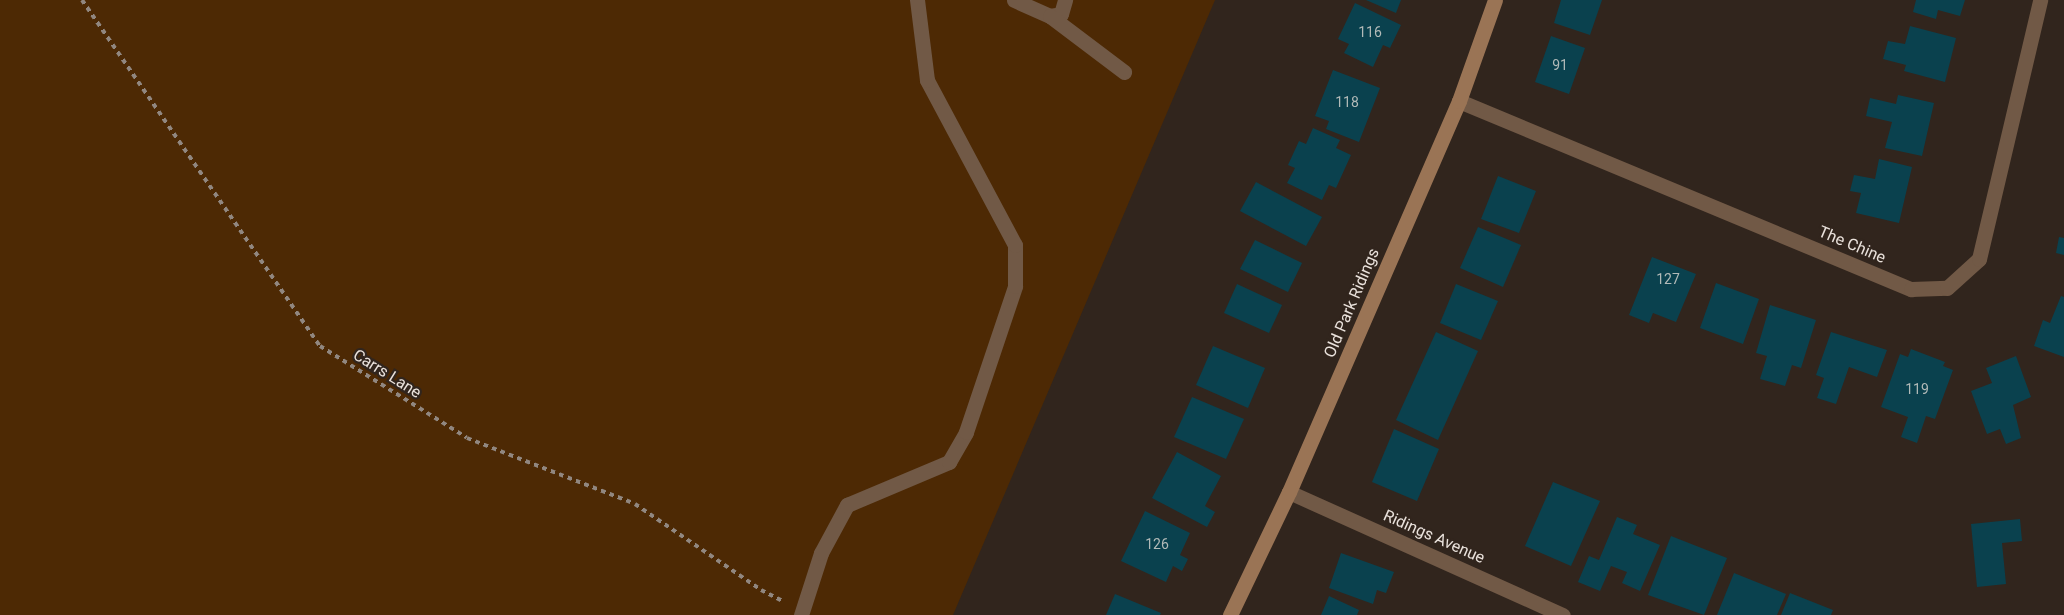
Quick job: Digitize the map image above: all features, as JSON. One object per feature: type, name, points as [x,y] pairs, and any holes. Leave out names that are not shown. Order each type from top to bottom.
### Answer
[{"type":"street","points":[[802,613],[820,553],[847,505],[949,462],[966,432],[1015,286],[1015,244],[927,80],[916,0]]},
{"type":"street","points":[[1014,0],[1050,16],[1124,72]]},
{"type":"street","points":[[1050,16],[1061,14],[1065,0]]},
{"type":"street","name":"Old Park Ridings","points":[[1230,615],[1289,492],[1459,101],[1496,0]]},
{"type":"street","name":"The Chine","points":[[1459,101],[1911,289],[1947,288],[1979,259],[2040,0]]},
{"type":"street","name":"Ridings Avenue","points":[[1289,492],[1563,615]]},
{"type":"path","name":"Carrs Lane","points":[[82,0],[320,346],[467,438],[635,504],[760,590],[802,613]]},
{"type":"shaded area","points":[[0,0],[1215,0],[953,615],[0,615]]},
{"type":"building","points":[[1366,0],[1401,0],[1396,13]]},
{"type":"building","points":[[1561,0],[1602,0],[1590,35],[1554,23]]},
{"type":"building","points":[[1916,0],[1965,0],[1960,16],[1938,10],[1936,19],[1913,12]]},
{"type":"building","points":[[1355,3],[1401,25],[1390,48],[1383,45],[1373,67],[1344,53],[1349,44],[1338,39]]},
{"type":"building","points":[[1910,26],[1956,38],[1945,82],[1904,71],[1906,65],[1883,59],[1888,41],[1905,44]]},
{"type":"building","points":[[1551,36],[1585,48],[1569,94],[1535,82]]},
{"type":"building","points":[[1333,70],[1380,88],[1359,142],[1326,129],[1329,121],[1315,116]]},
{"type":"building","points":[[1898,95],[1934,103],[1922,156],[1885,148],[1892,122],[1866,116],[1870,98],[1896,104]]},
{"type":"building","points":[[1313,128],[1340,140],[1336,148],[1351,155],[1336,188],[1329,185],[1322,200],[1287,183],[1295,168],[1288,165],[1299,141],[1306,144]]},
{"type":"building","points":[[1879,159],[1912,167],[1899,223],[1856,213],[1861,193],[1850,191],[1854,175],[1875,179]]},
{"type":"building","points":[[1498,176],[1536,191],[1519,233],[1481,219]]},
{"type":"building","points":[[1256,182],[1322,217],[1306,246],[1240,211]]},
{"type":"building","points":[[1478,227],[1521,245],[1503,287],[1460,268]]},
{"type":"building","points":[[2059,237],[2064,238],[2064,255],[2056,253]]},
{"type":"building","points":[[1255,240],[1302,263],[1288,292],[1240,269]]},
{"type":"building","points":[[1652,257],[1696,274],[1676,322],[1653,313],[1649,323],[1629,315]]},
{"type":"building","points":[[1716,283],[1759,299],[1743,344],[1700,328]]},
{"type":"building","points":[[1237,284],[1282,305],[1269,333],[1224,313]]},
{"type":"building","points":[[1456,284],[1498,301],[1481,340],[1440,323]]},
{"type":"building","points":[[2061,296],[2064,297],[2064,357],[2034,346],[2043,320],[2050,323]]},
{"type":"building","points":[[1770,305],[1816,320],[1801,368],[1792,365],[1785,386],[1760,379],[1767,356],[1756,353]]},
{"type":"building","points":[[1436,332],[1478,351],[1438,440],[1396,420]]},
{"type":"building","points":[[1831,332],[1887,350],[1877,377],[1849,367],[1836,404],[1817,398],[1824,378],[1816,375]]},
{"type":"building","points":[[1213,346],[1265,368],[1248,408],[1196,385]]},
{"type":"building","points":[[1911,349],[1945,362],[1943,366],[1953,370],[1935,419],[1926,416],[1917,443],[1901,437],[1908,417],[1881,407],[1900,354],[1908,357]]},
{"type":"building","points":[[2016,356],[2031,397],[2013,405],[2021,438],[2006,444],[2000,429],[1987,434],[1971,391],[1992,383],[1986,368]]},
{"type":"building","points":[[1192,397],[1244,419],[1226,459],[1174,437]]},
{"type":"building","points":[[1394,429],[1439,449],[1417,501],[1372,482]]},
{"type":"building","points":[[1177,452],[1221,476],[1205,506],[1215,512],[1207,527],[1152,498]]},
{"type":"building","points":[[1553,482],[1600,501],[1571,566],[1525,546]]},
{"type":"building","points":[[1145,511],[1190,533],[1180,555],[1188,559],[1182,571],[1173,566],[1166,582],[1121,561]]},
{"type":"building","points":[[1617,517],[1637,525],[1633,534],[1660,545],[1640,591],[1622,583],[1627,572],[1611,566],[1600,591],[1578,582],[1589,556],[1599,560]]},
{"type":"building","points":[[2020,519],[2022,541],[2002,543],[2006,584],[1977,587],[1971,524]]},
{"type":"building","points":[[1671,536],[1727,558],[1704,615],[1648,595]]},
{"type":"building","points":[[1341,553],[1394,572],[1386,593],[1377,590],[1373,604],[1329,588]]},
{"type":"building","points":[[1734,573],[1786,594],[1777,615],[1717,615]]},
{"type":"building","points":[[1790,593],[1833,610],[1831,615],[1781,615]]},
{"type":"building","points":[[1115,594],[1161,613],[1160,615],[1106,615]]},
{"type":"building","points":[[1329,596],[1359,610],[1357,615],[1321,615]]}]
